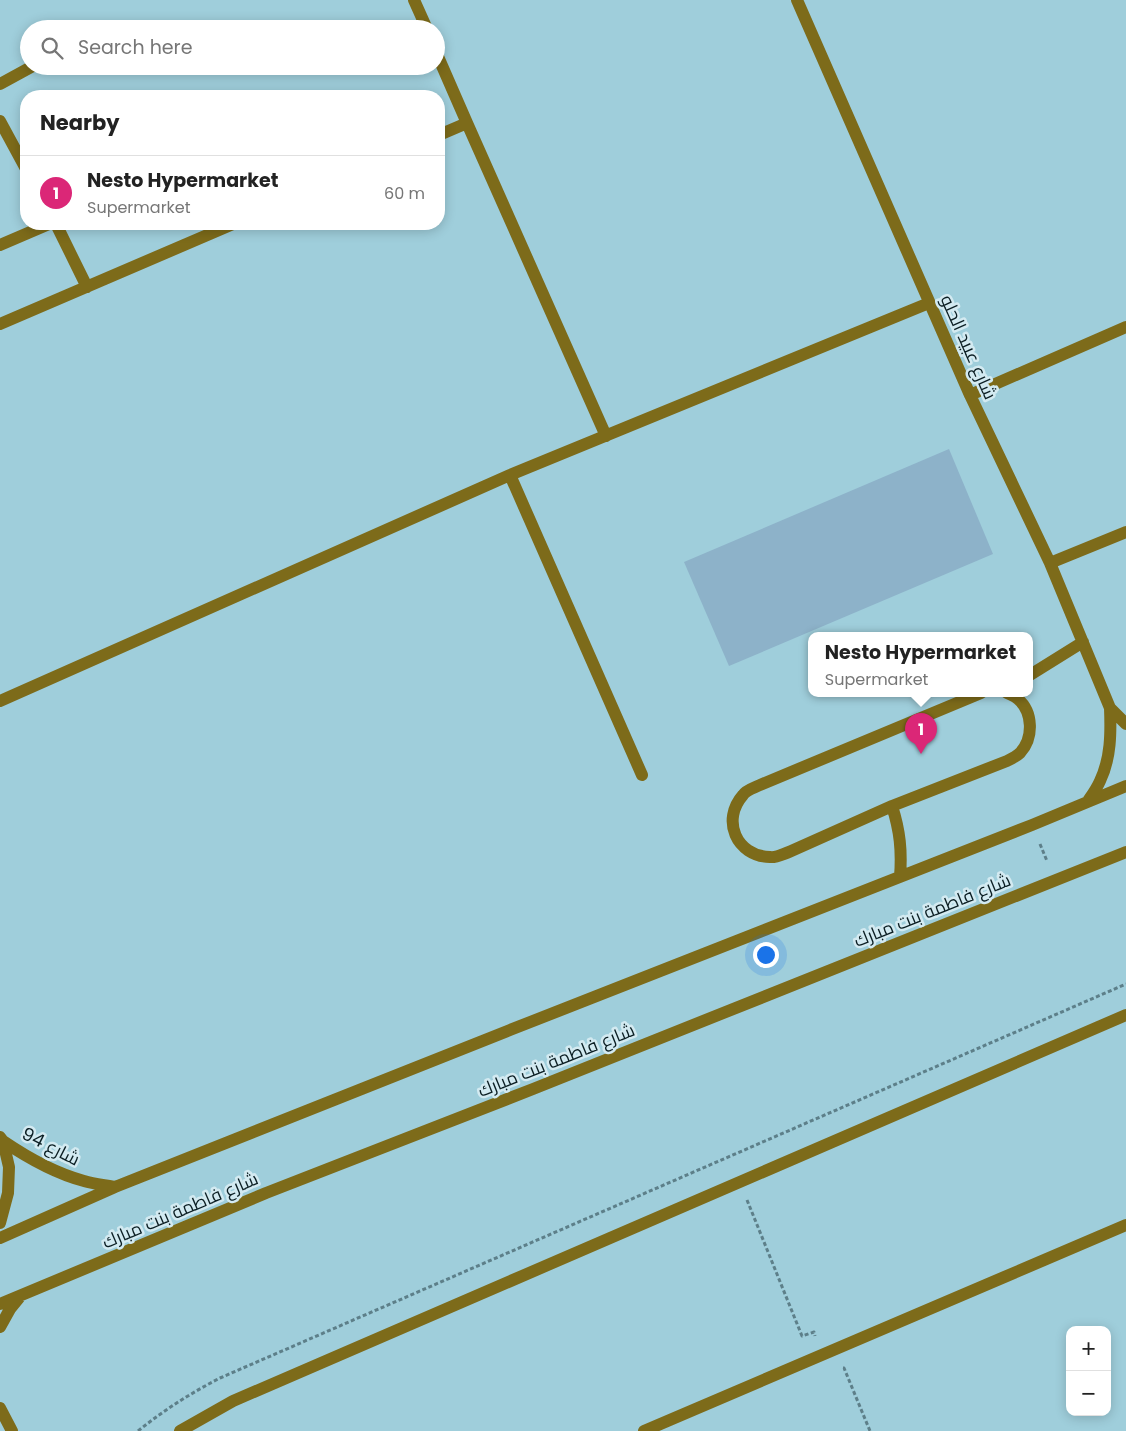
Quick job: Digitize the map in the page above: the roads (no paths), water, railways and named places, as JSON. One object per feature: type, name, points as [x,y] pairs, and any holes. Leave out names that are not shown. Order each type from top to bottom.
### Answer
[{"type":"street","points":[[414,0],[423,20]]},
{"type":"street","name":"شارع عبيد الحلو","points":[[797,0],[970,395],[1050,563],[1110,708],[1112,733],[1108,757],[1101,780],[1088,801]]},
{"type":"street","points":[[0,84],[20,73]]},
{"type":"street","points":[[445,73],[606,436]]},
{"type":"street","points":[[0,120],[20,158]]},
{"type":"street","points":[[445,132],[467,123]]},
{"type":"street","points":[[0,245],[35,230]]},
{"type":"street","points":[[59,230],[87,287]]},
{"type":"street","points":[[0,324],[219,230]]},
{"type":"street","points":[[0,701],[510,475],[929,303]]},
{"type":"street","points":[[970,395],[1126,327]]},
{"type":"street","points":[[510,475],[642,775]]},
{"type":"street","points":[[1050,563],[1126,532]]},
{"type":"street","points":[[1033,673],[1083,642]]},
{"type":"street","points":[[971,697],[778,777],[744,793],[734,808],[732,827],[739,843],[753,854],[771,858],[789,852],[892,806],[1007,761],[1020,753],[1028,740],[1031,726],[1027,711],[1016,697]]},
{"type":"street","name":"شارع عبيد الحلو","points":[[1110,708],[1126,724]]},
{"type":"street","points":[[0,1238],[115,1187],[501,1033],[1032,825],[1126,786]]},
{"type":"street","points":[[892,806],[898,823],[901,841],[900,877]]},
{"type":"street","name":"شارع فاطمة بنت مبارك","points":[[0,1304],[266,1193],[1126,852]]},
{"type":"street","points":[[180,1431],[233,1401],[1126,1015]]},
{"type":"street","name":"شارع 94","points":[[1,1139],[28,1158],[55,1172],[84,1182],[115,1187]]},
{"type":"street","name":"شارع 94","points":[[0,1223],[8,1193],[9,1167],[1,1139]]},
{"type":"street","points":[[644,1431],[1126,1225]]},
{"type":"street","points":[[0,1327],[10,1309],[21,1296]]},
{"type":"street","points":[[0,1408],[12,1431]]},
{"type":"place","name":"Nesto Hypermarket","points":[[921,754]]}]
